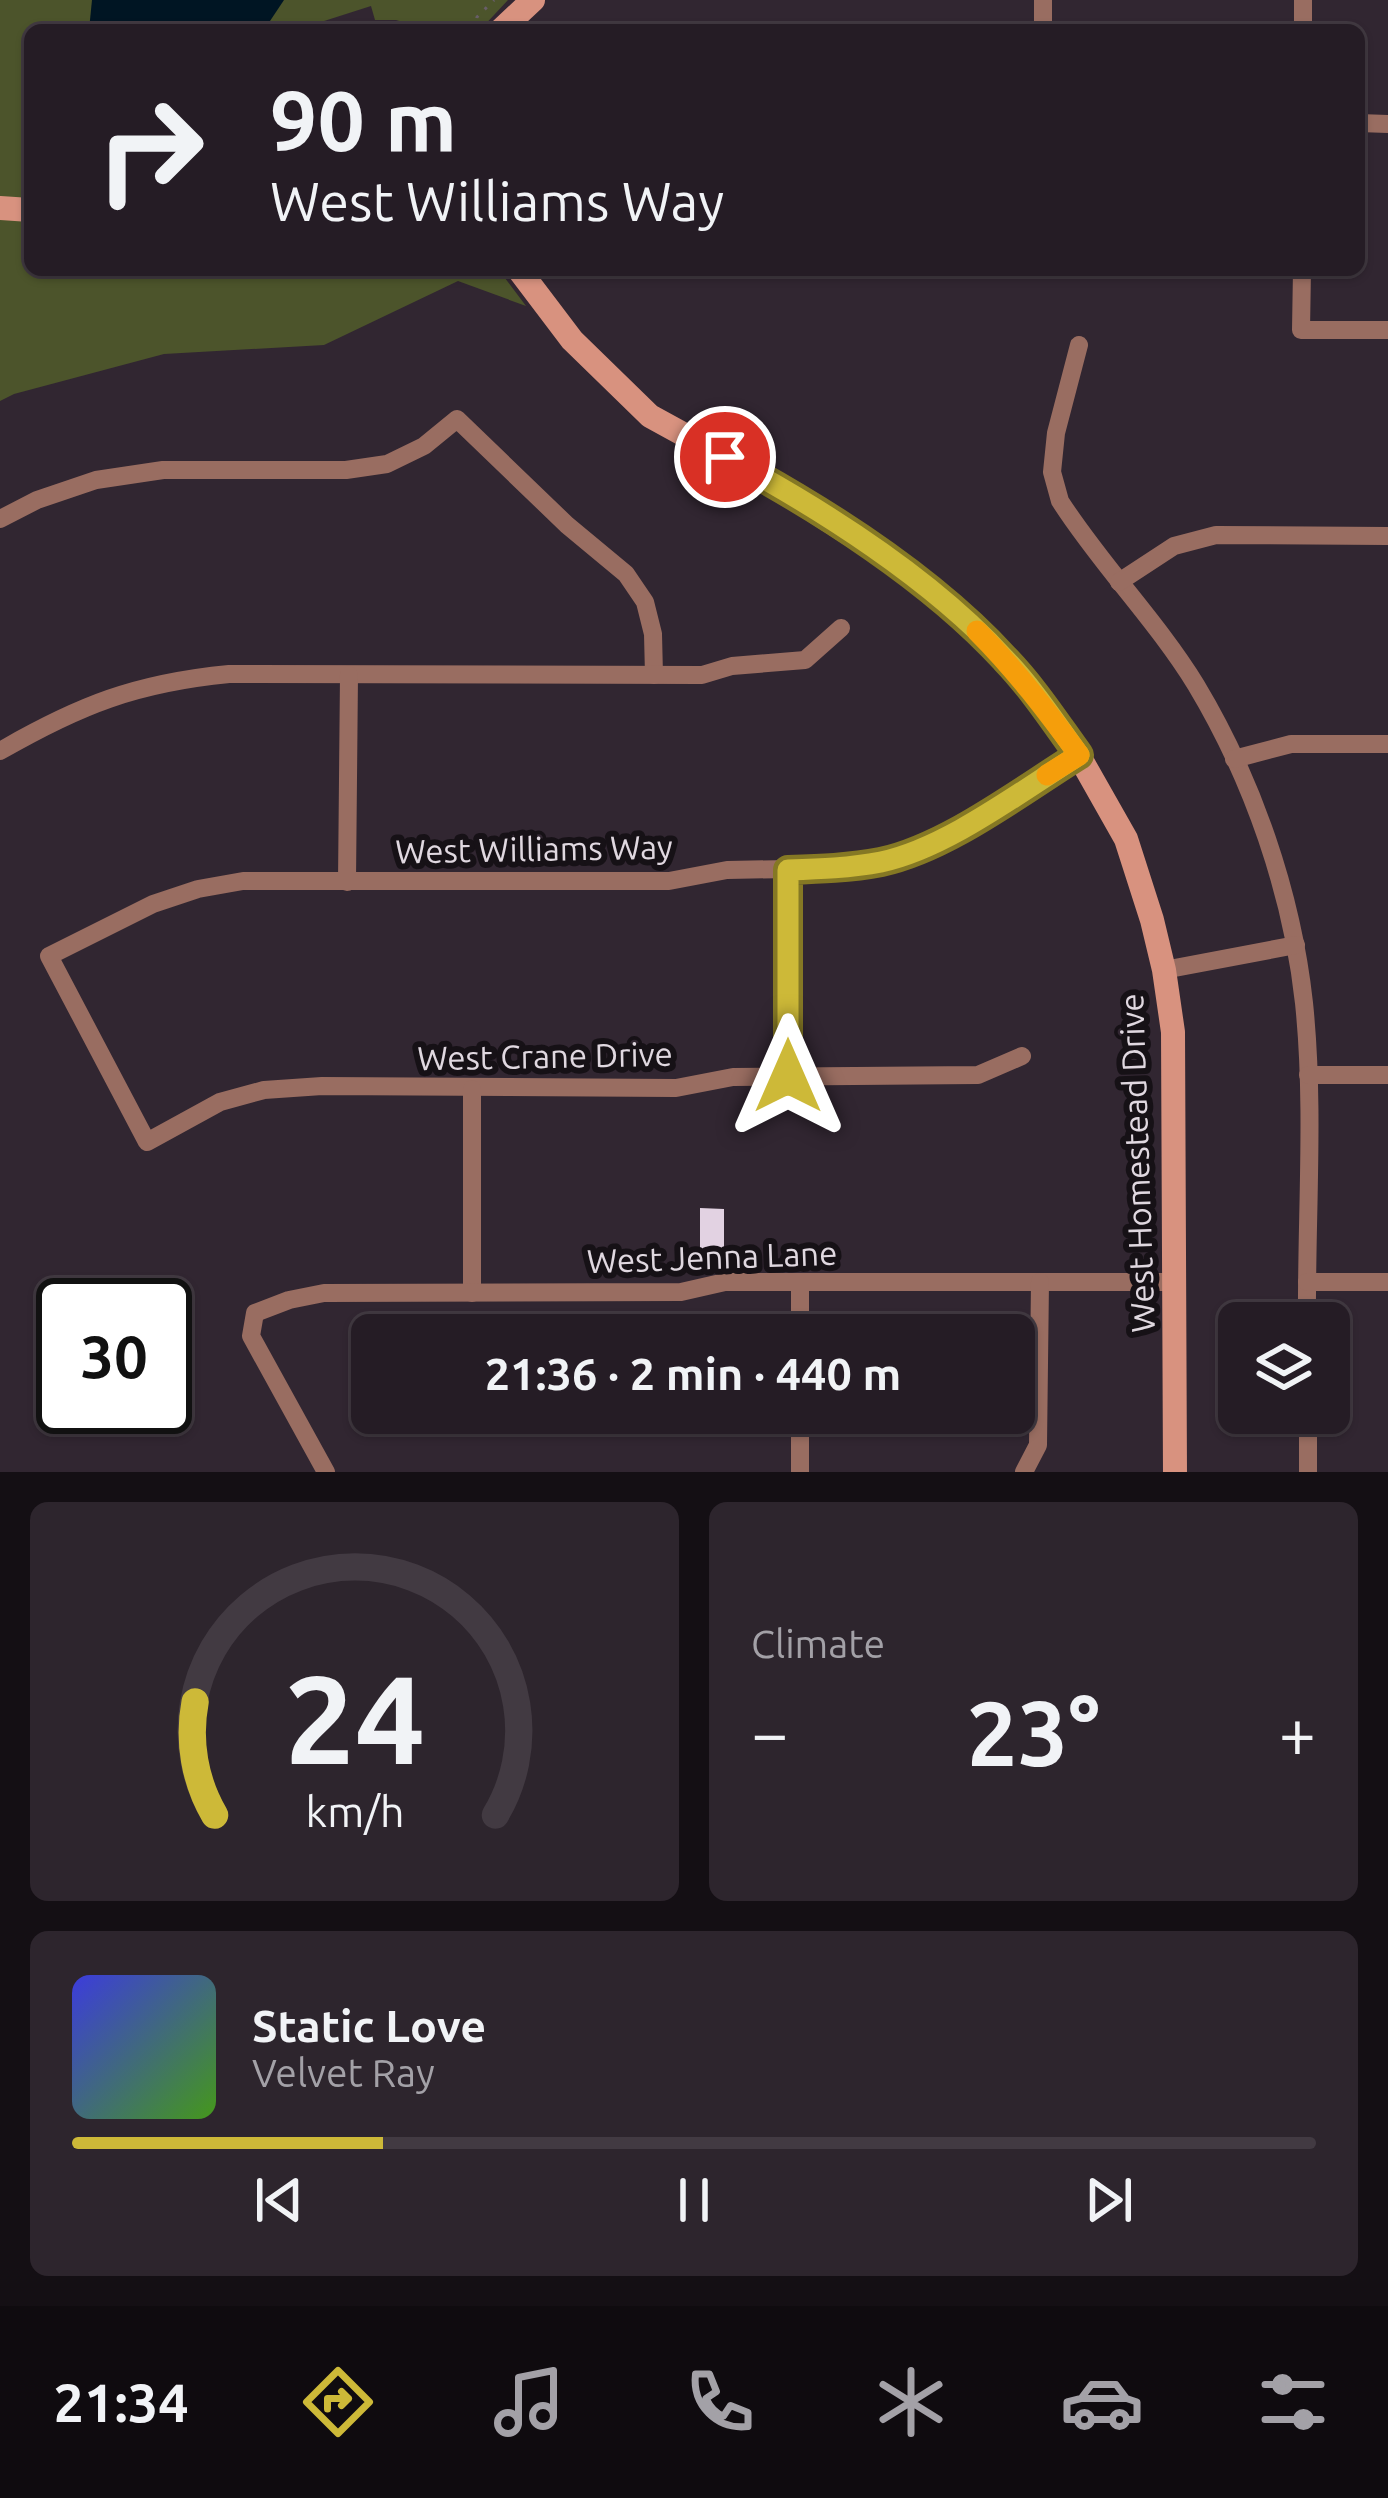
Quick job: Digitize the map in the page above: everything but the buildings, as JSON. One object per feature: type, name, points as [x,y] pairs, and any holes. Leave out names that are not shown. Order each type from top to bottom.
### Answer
[{"type":"street","points":[[507,24],[533,0]]},
{"type":"street","name":"West Homestead Drive","points":[[524,276],[572,340],[650,416],[783,490],[962,615],[1045,707],[1079,755],[1126,839],[1152,920],[1173,1032],[1174,1472]]},
{"type":"street","points":[[1302,276],[1301,330],[1388,330]]},
{"type":"street","points":[[1079,345],[1056,433],[1052,472],[1060,501],[1196,685],[1234,759],[1267,840],[1296,945],[1309,1075],[1306,1302]]},
{"type":"street","points":[[0,519],[37,500],[96,480],[163,470],[346,470],[387,464],[424,446],[457,419],[567,525],[626,574],[644,602],[654,675]]},
{"type":"street","points":[[1119,582],[1174,546],[1216,536],[1388,536]]},
{"type":"street","points":[[0,752],[57,719],[125,692],[176,679],[229,674],[702,675],[732,666],[805,660],[841,628]]},
{"type":"street","points":[[347,882],[349,675]]},
{"type":"street","points":[[1234,759],[1292,743],[1388,743]]},
{"type":"street","name":"West Williams Way","points":[[147,1142],[49,956],[153,904],[243,881],[669,881],[727,870],[842,868],[886,861],[939,841],[1079,755]]},
{"type":"street","points":[[788,870],[788,1076]]},
{"type":"street","points":[[1164,970],[1296,945]]},
{"type":"street","name":"West Crane Drive","points":[[147,1142],[220,1102],[264,1090],[676,1088],[733,1077],[978,1075],[1022,1056]]},
{"type":"street","points":[[1309,1075],[1388,1075]]},
{"type":"street","points":[[472,1089],[472,1293]]},
{"type":"street","name":"West Jenna Lane","points":[[323,1469],[251,1336],[255,1313],[289,1300],[324,1293],[681,1292],[725,1282],[1175,1282]]},
{"type":"street","points":[[800,1282],[800,1314]]},
{"type":"street","points":[[1024,1472],[1038,1445],[1040,1282]]},
{"type":"street","points":[[1306,1282],[1388,1282]]},
{"type":"street","points":[[800,1434],[800,1472]]},
{"type":"street","points":[[1308,1434],[1308,1472]]},
{"type":"path","points":[[476,24],[477,16],[494,0]]},
{"type":"green space","points":[[0,0],[508,0],[486,24],[375,20],[371,6],[318,24],[24,24],[24,276],[504,276],[526,306],[458,281],[324,345],[164,354],[0,401]]},
{"type":"water","points":[[92,0],[284,0],[268,24],[90,24]]},
{"type":"slow traffic","points":[[977,631],[1045,707],[1079,755],[1047,775]]},
{"type":"route","points":[[725,457],[879,553],[962,615],[1006,660],[1079,755],[939,841],[886,861],[788,870],[788,1076]]}]
